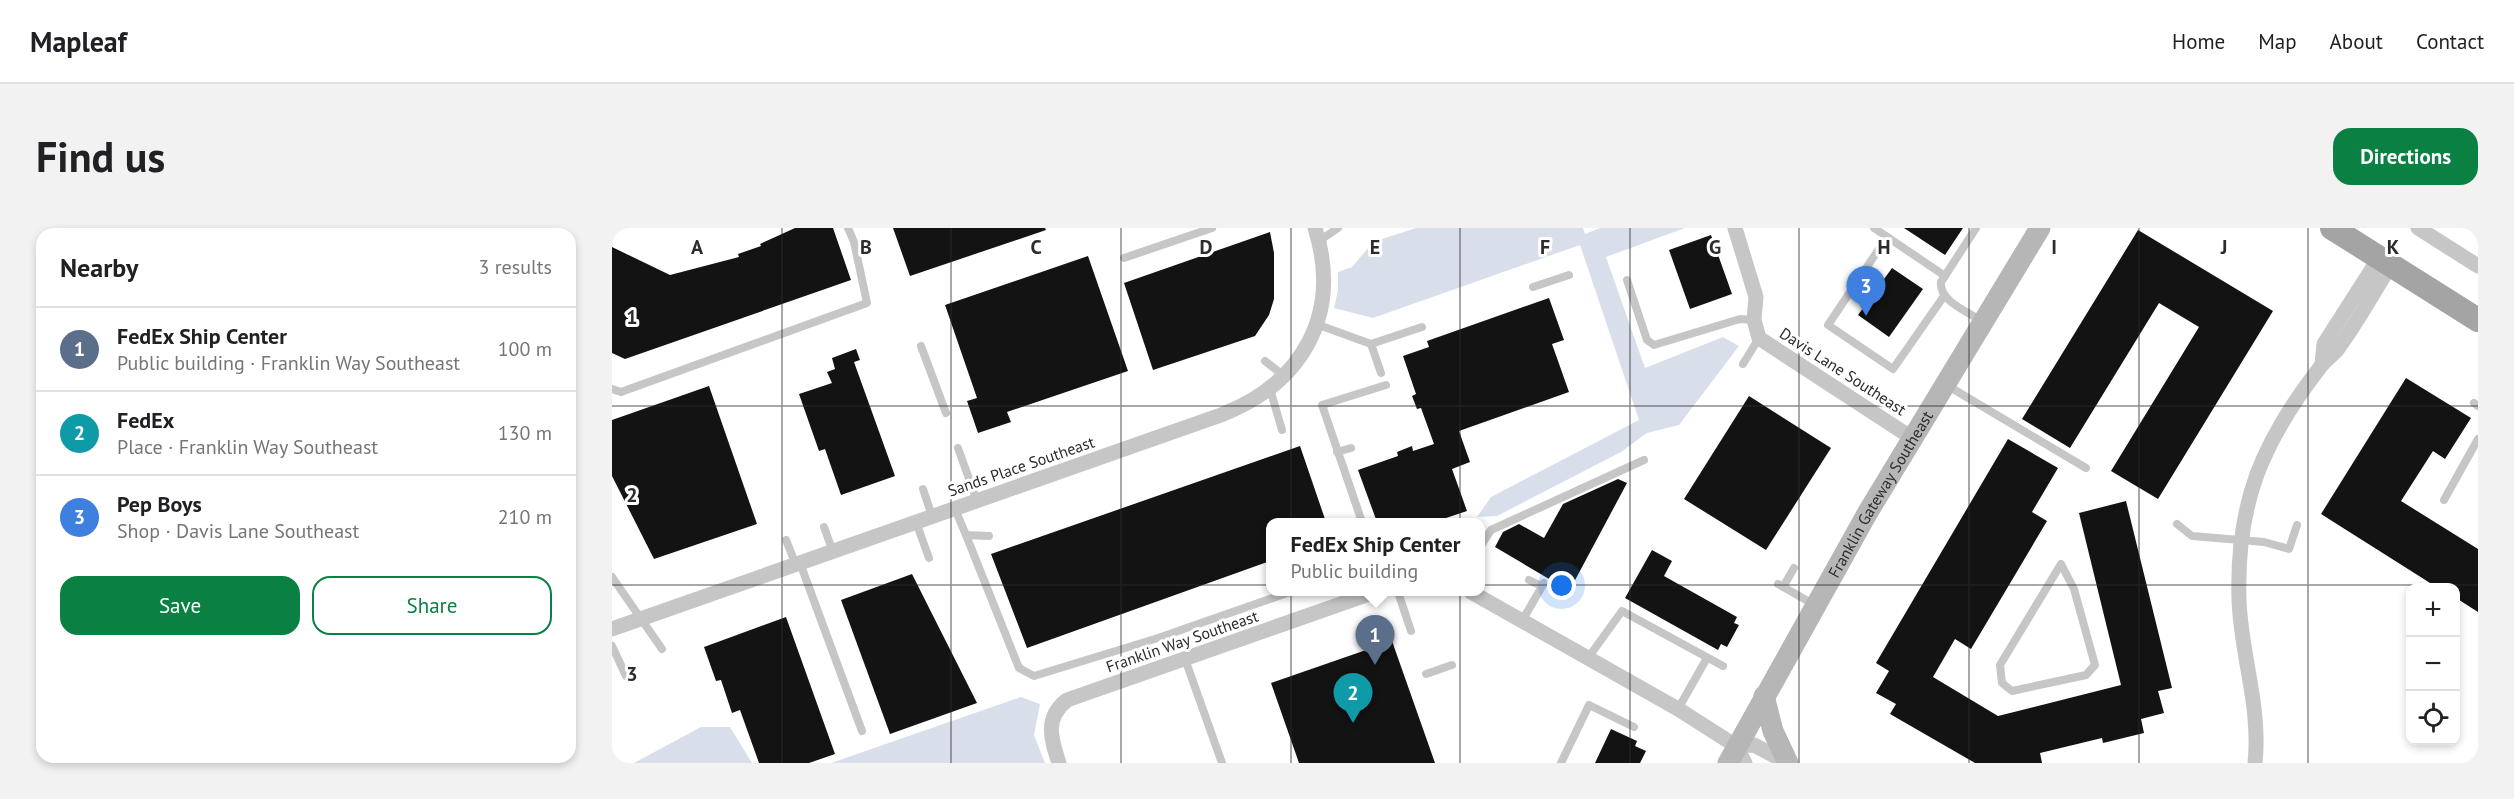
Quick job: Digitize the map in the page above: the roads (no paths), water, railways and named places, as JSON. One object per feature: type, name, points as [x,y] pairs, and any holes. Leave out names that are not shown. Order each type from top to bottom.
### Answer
[{"type":"main road","points":[[2332,228],[2478,320]]},
{"type":"street","name":"Davis Lane Southeast","points":[[1735,228],[1756,297],[1754,320],[1759,338],[1912,438]]},
{"type":"street","name":"Franklin Gateway Southeast","points":[[1736,757],[1764,696],[1815,605],[1912,438],[2040,228]]},
{"type":"street","points":[[2426,230],[2478,266]]},
{"type":"street","name":"Sands Place Southeast","points":[[615,625],[642,619],[1232,410],[1270,389],[1284,376],[1311,337],[1316,324],[1326,276],[1317,234]]},
{"type":"street","points":[[2255,763],[2256,708],[2239,601],[2241,540],[2249,492],[2268,445],[2322,364],[2324,344],[2385,261]]},
{"type":"street","name":"Franklin Way Southeast","points":[[1059,763],[1050,728],[1058,707],[1067,700],[1361,596]]},
{"type":"street","points":[[1480,596],[1678,709],[1736,757],[1755,745],[1788,763]]},
{"type":"street","points":[[1764,696],[1773,730],[1788,763]]},
{"type":"lane","points":[[612,389],[621,392],[867,303],[856,252],[848,228]]},
{"type":"lane","points":[[1124,258],[1212,228]]},
{"type":"lane","points":[[1317,234],[1338,228]]},
{"type":"lane","points":[[1874,228],[1945,276]]},
{"type":"lane","points":[[1976,228],[1940,287],[1944,296],[1983,322]]},
{"type":"lane","points":[[1887,237],[1828,324],[1893,369],[1944,296]]},
{"type":"lane","points":[[1533,287],[1569,275]]},
{"type":"lane","points":[[1627,280],[1647,340],[1654,345],[1740,319],[1754,320]]},
{"type":"lane","points":[[1316,324],[1371,344],[1422,327]]},
{"type":"lane","points":[[1743,364],[1759,338]]},
{"type":"lane","points":[[1371,344],[1381,373]]},
{"type":"lane","points":[[921,346],[946,413]]},
{"type":"lane","points":[[1265,361],[1284,376]]},
{"type":"lane","points":[[1361,518],[1322,405],[1386,385]]},
{"type":"lane","points":[[1945,385],[2086,468]]},
{"type":"lane","points":[[1270,389],[1282,430]]},
{"type":"lane","points":[[2444,500],[2478,439]]},
{"type":"lane","points":[[958,448],[977,501]]},
{"type":"lane","points":[[1337,452],[1351,448]]},
{"type":"lane","points":[[1485,539],[1491,530],[1644,460]]},
{"type":"lane","points":[[923,489],[932,516]]},
{"type":"lane","points":[[955,508],[1019,668],[1034,676],[1158,638],[1276,596]]},
{"type":"lane","points":[[916,522],[929,558]]},
{"type":"lane","points":[[2177,524],[2192,536],[2241,540],[2289,549],[2297,525]]},
{"type":"lane","points":[[824,527],[833,552]]},
{"type":"lane","points":[[966,535],[989,536]]},
{"type":"lane","points":[[786,540],[798,564],[862,731]]},
{"type":"lane","points":[[2061,564],[2074,589],[2093,656],[2093,670],[2086,675],[2012,691],[2002,683],[2000,665],[2061,564]]},
{"type":"lane","points":[[1794,568],[1780,586],[1815,605]]},
{"type":"lane","points":[[612,577],[662,649]]},
{"type":"lane","points":[[1522,621],[1543,585],[1529,580]]},
{"type":"lane","points":[[1400,596],[1411,631]]},
{"type":"lane","points":[[1588,658],[1622,611],[1723,666]]},
{"type":"lane","points":[[612,646],[626,675]]},
{"type":"lane","points":[[1678,709],[1707,658]]},
{"type":"lane","points":[[1185,659],[1222,763]]},
{"type":"lane","points":[[1426,674],[1452,665]]},
{"type":"lane","points":[[1561,763],[1589,705],[1634,727]]},
{"type":"place","name":"Pep Boys","points":[[1866,316]]},
{"type":"place","name":"FedEx Ship Center","points":[[1375,665]]},
{"type":"place","name":"FedEx","points":[[1353,723]]}]
